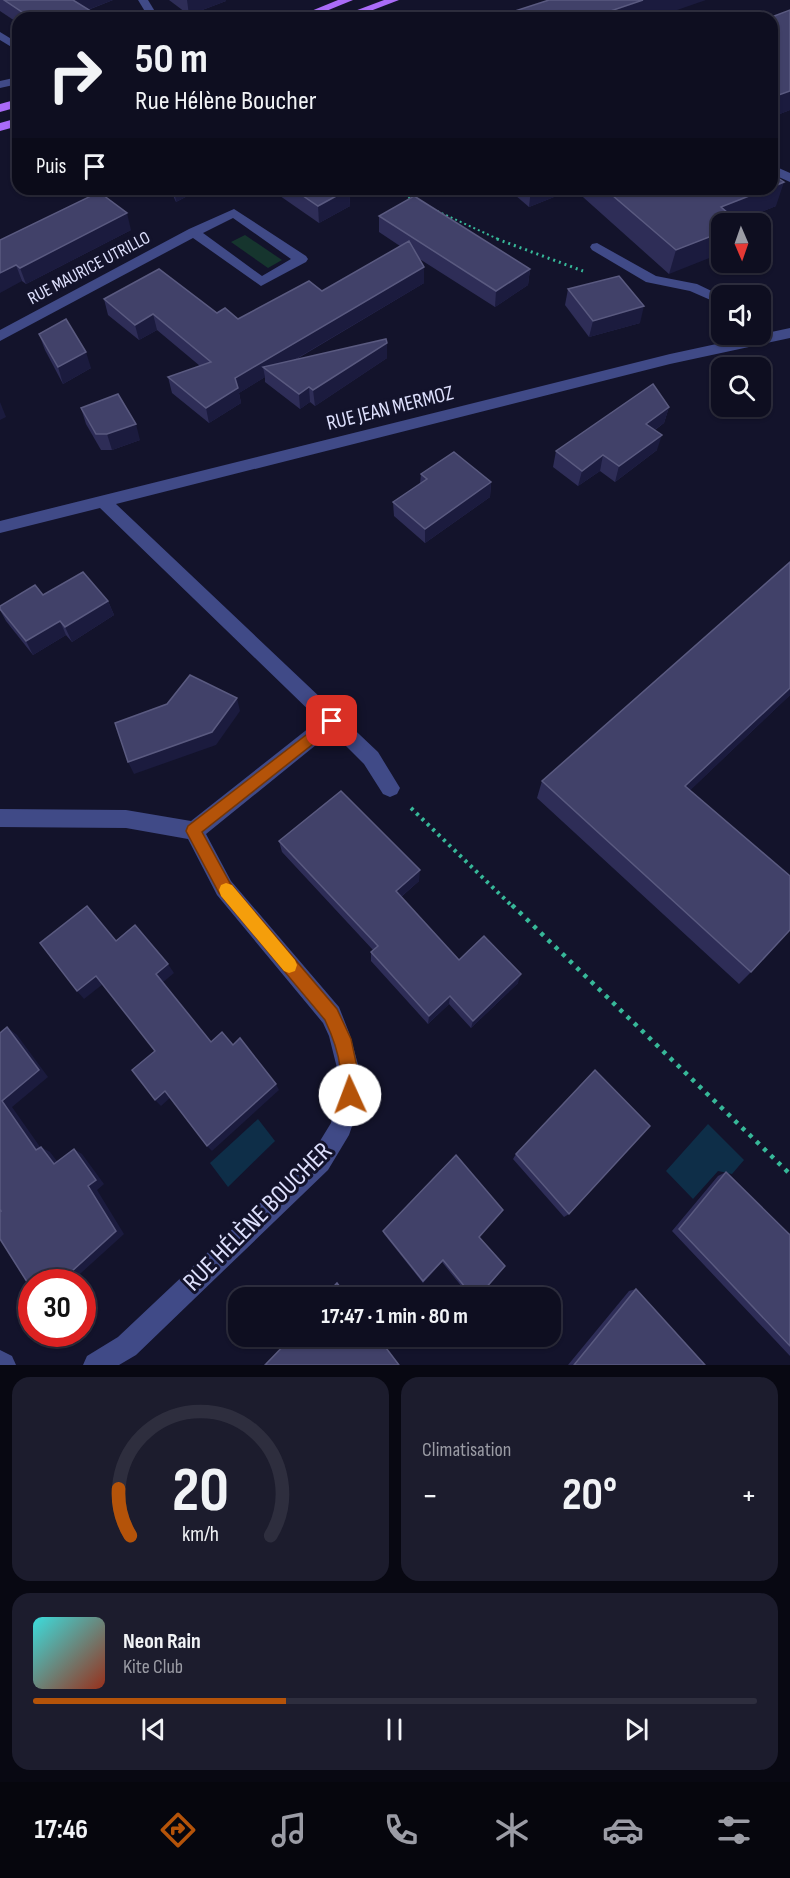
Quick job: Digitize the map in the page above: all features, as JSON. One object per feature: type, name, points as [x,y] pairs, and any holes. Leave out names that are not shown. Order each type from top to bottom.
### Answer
[{"type":"main road","points":[[315,12],[348,0]]},
{"type":"main road","points":[[358,12],[393,0]]},
{"type":"street","name":"RUE MAURICE UTRILLO","points":[[0,336],[194,232],[234,213],[302,259],[261,282],[194,232]]},
{"type":"street","points":[[597,247],[651,279],[677,286],[692,287],[711,296]]},
{"type":"street","name":"RUE JEAN MERMOZ","points":[[771,336],[790,333]]},
{"type":"street","name":"RUE JEAN MERMOZ","points":[[0,527],[721,345]]},
{"type":"street","points":[[104,502],[371,758],[390,788]]},
{"type":"street","points":[[0,818],[126,819],[194,831],[332,721]]},
{"type":"street","name":"RUE HÉLÈNE BOUCHER","points":[[96,1365],[127,1346],[320,1162],[335,1143],[344,1123],[350,1095],[349,1067],[342,1039],[331,1015],[224,888],[194,831]]},
{"type":"path","points":[[403,195],[420,203]]},
{"type":"path","points":[[430,207],[511,244],[586,272]]},
{"type":"path","points":[[390,788],[790,1174]]},
{"type":"green space","points":[[245,235],[282,260],[268,268],[231,242]]},
{"type":"water","points":[[258,1119],[275,1141],[228,1187],[210,1163]]},
{"type":"water","points":[[708,1124],[744,1160],[732,1174],[718,1171],[693,1199],[666,1171]]},
{"type":"building","points":[[4,0],[73,0],[92,12],[22,12]]},
{"type":"building","points":[[549,0],[643,0],[608,12],[512,12]]},
{"type":"building","points":[[790,10],[790,91],[778,95],[778,15]]},
{"type":"building","points":[[93,195],[103,195],[127,213],[20,268],[16,265],[0,273],[0,240]]},
{"type":"building","points":[[302,195],[338,195],[318,206]]},
{"type":"building","points":[[612,195],[752,195],[721,207],[728,213],[711,213],[711,236],[676,250]]},
{"type":"building","points":[[414,196],[530,269],[496,291],[379,216]]},
{"type":"building","points":[[409,241],[424,267],[235,378],[238,388],[206,408],[168,377],[211,362],[153,314],[135,325],[104,299],[159,269],[217,313],[225,308],[238,319],[309,281],[322,291]]},
{"type":"building","points":[[619,276],[644,306],[593,321],[568,289]]},
{"type":"building","points":[[66,319],[86,352],[58,367],[39,334]]},
{"type":"building","points":[[386,339],[387,343],[313,390],[309,387],[299,394],[263,367]]},
{"type":"building","points":[[653,384],[669,407],[646,424],[662,435],[619,466],[603,455],[582,471],[556,451]]},
{"type":"building","points":[[118,394],[136,424],[107,434],[96,434],[81,408]]},
{"type":"building","points":[[454,452],[491,482],[425,529],[393,502],[427,479],[421,474]]},
{"type":"building","points":[[790,562],[790,688],[685,786],[790,876],[790,930],[751,972],[542,781]]},
{"type":"building","points":[[83,572],[108,601],[65,627],[60,621],[26,641],[0,609],[0,606],[35,585],[43,595]]},
{"type":"building","points":[[190,675],[237,698],[212,732],[128,762],[115,723],[167,704]]},
{"type":"building","points":[[341,791],[420,870],[396,891],[459,960],[484,936],[521,974],[473,1021],[450,996],[429,1016],[371,952],[378,946],[279,841]]},
{"type":"building","points":[[87,906],[116,941],[135,925],[168,964],[156,974],[211,1042],[222,1032],[233,1045],[240,1038],[276,1084],[207,1146],[165,1091],[155,1100],[132,1070],[155,1051],[96,976],[77,991],[40,943]]},
{"type":"building","points":[[7,1027],[39,1070],[2,1101],[36,1150],[41,1147],[54,1164],[74,1149],[96,1180],[88,1186],[116,1231],[74,1269],[19,1269],[0,1239],[0,1033]]},
{"type":"building","points":[[595,1070],[650,1126],[569,1214],[516,1154]]},
{"type":"building","points":[[456,1155],[503,1210],[479,1237],[505,1266],[487,1287],[465,1287],[443,1260],[423,1281],[383,1231]]},
{"type":"building","points":[[726,1172],[790,1235],[790,1346],[679,1229]]},
{"type":"building","points":[[636,1289],[705,1365],[574,1365]]},
{"type":"building","points":[[282,1347],[385,1347],[399,1365],[265,1365]]},
{"type":"slow traffic","points":[[226,890],[289,965]]},
{"type":"route","points":[[332,721],[194,831],[224,888],[331,1015],[342,1039],[349,1067],[350,1095]]}]
